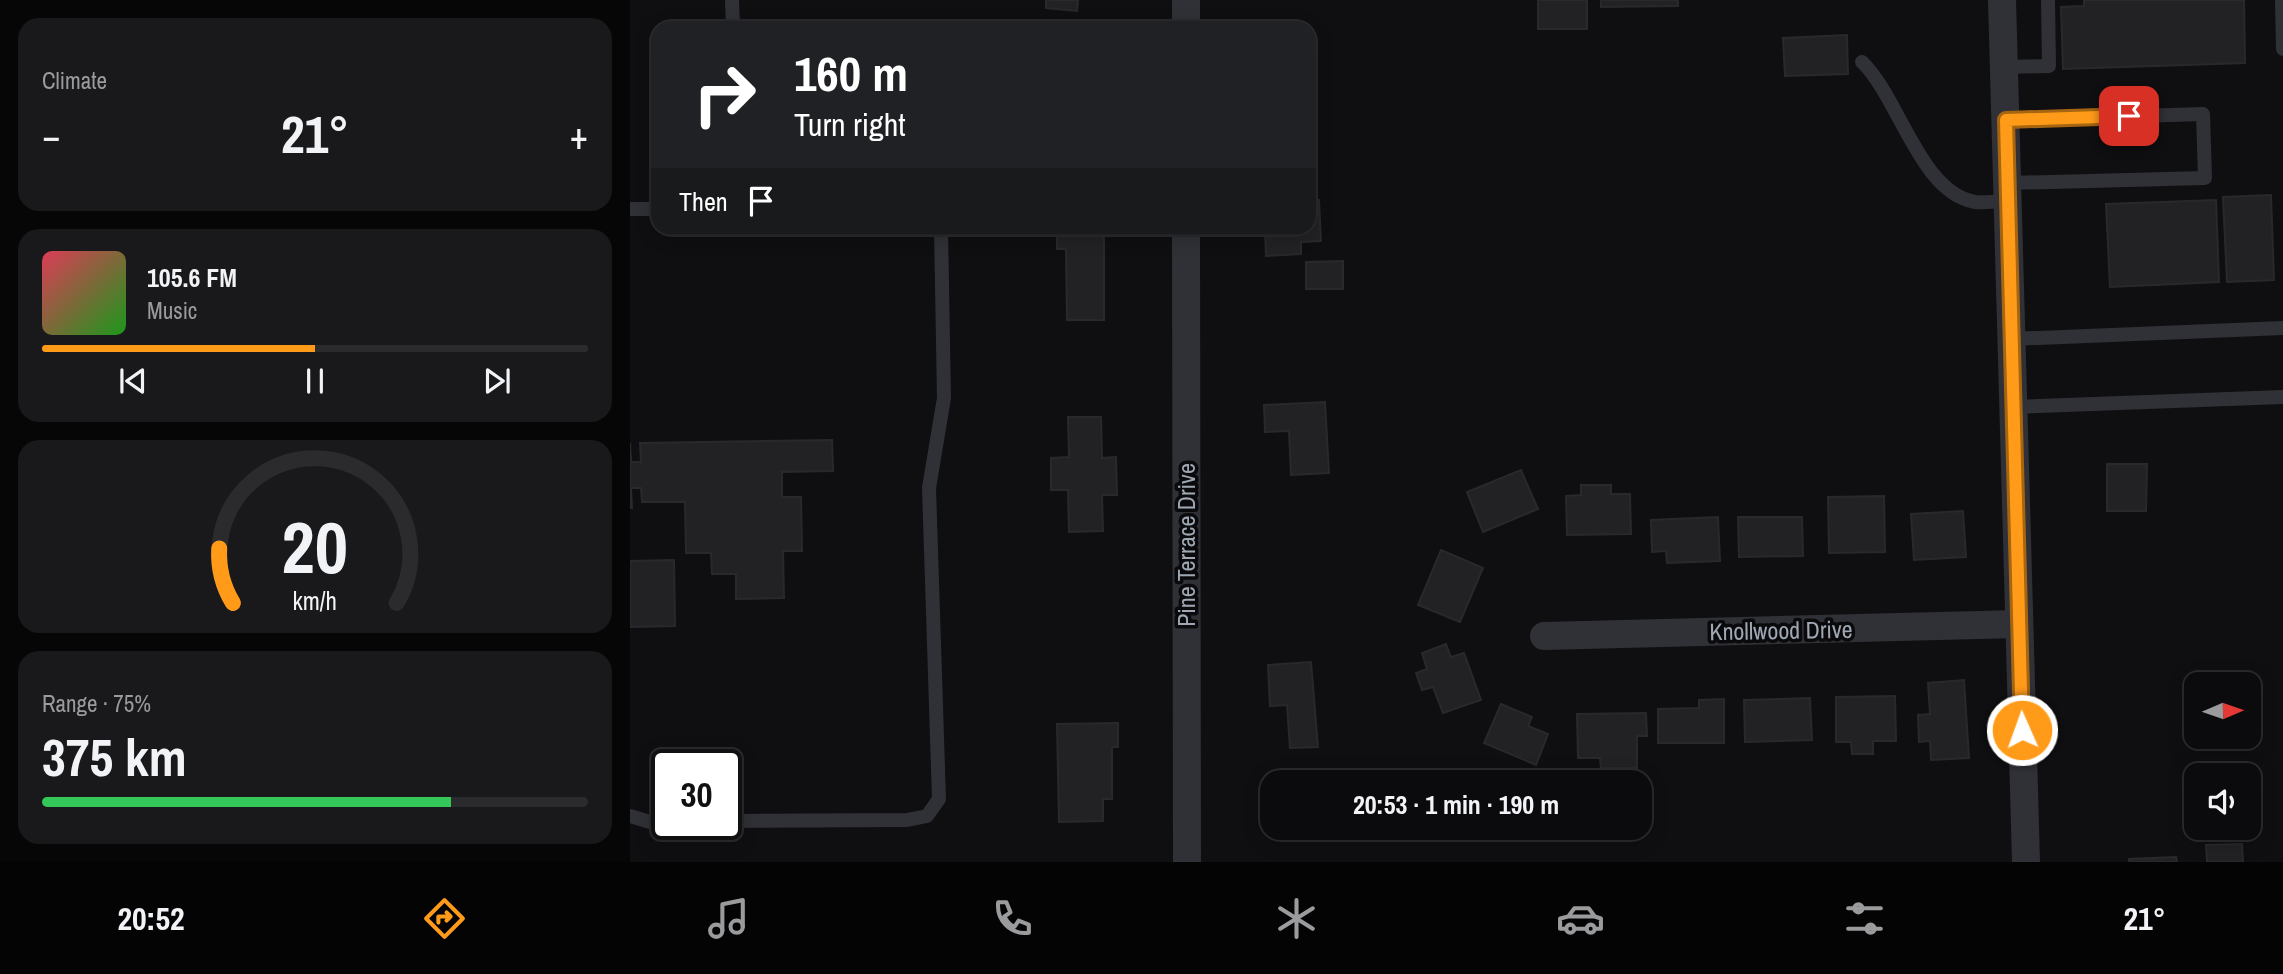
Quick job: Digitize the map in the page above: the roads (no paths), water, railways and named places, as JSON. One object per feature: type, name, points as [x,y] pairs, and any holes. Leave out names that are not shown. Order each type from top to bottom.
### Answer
[{"type":"street","points":[[1186,0],[1186,21]]},
{"type":"street","points":[[2002,0],[2026,862]]},
{"type":"street","name":"Pine Terrace Drive","points":[[1186,235],[1187,862]]},
{"type":"street","name":"Knollwood Drive","points":[[1544,636],[2019,624]]},
{"type":"lane","points":[[732,0],[733,21]]},
{"type":"lane","points":[[2004,67],[2049,66],[2048,0]]},
{"type":"lane","points":[[2282,0],[2283,49]]},
{"type":"lane","points":[[1862,62],[1874,73],[1888,96],[1913,146],[1948,190],[1974,202],[2008,192],[2205,178],[2203,114],[2006,120]]},
{"type":"lane","points":[[630,209],[651,209]]},
{"type":"lane","points":[[742,821],[907,820],[927,816],[939,799],[929,488],[944,398],[941,235]]},
{"type":"lane","points":[[2011,338],[2283,328]]},
{"type":"lane","points":[[2013,407],[2283,397]]},
{"type":"lane","points":[[630,816],[651,822]]}]
